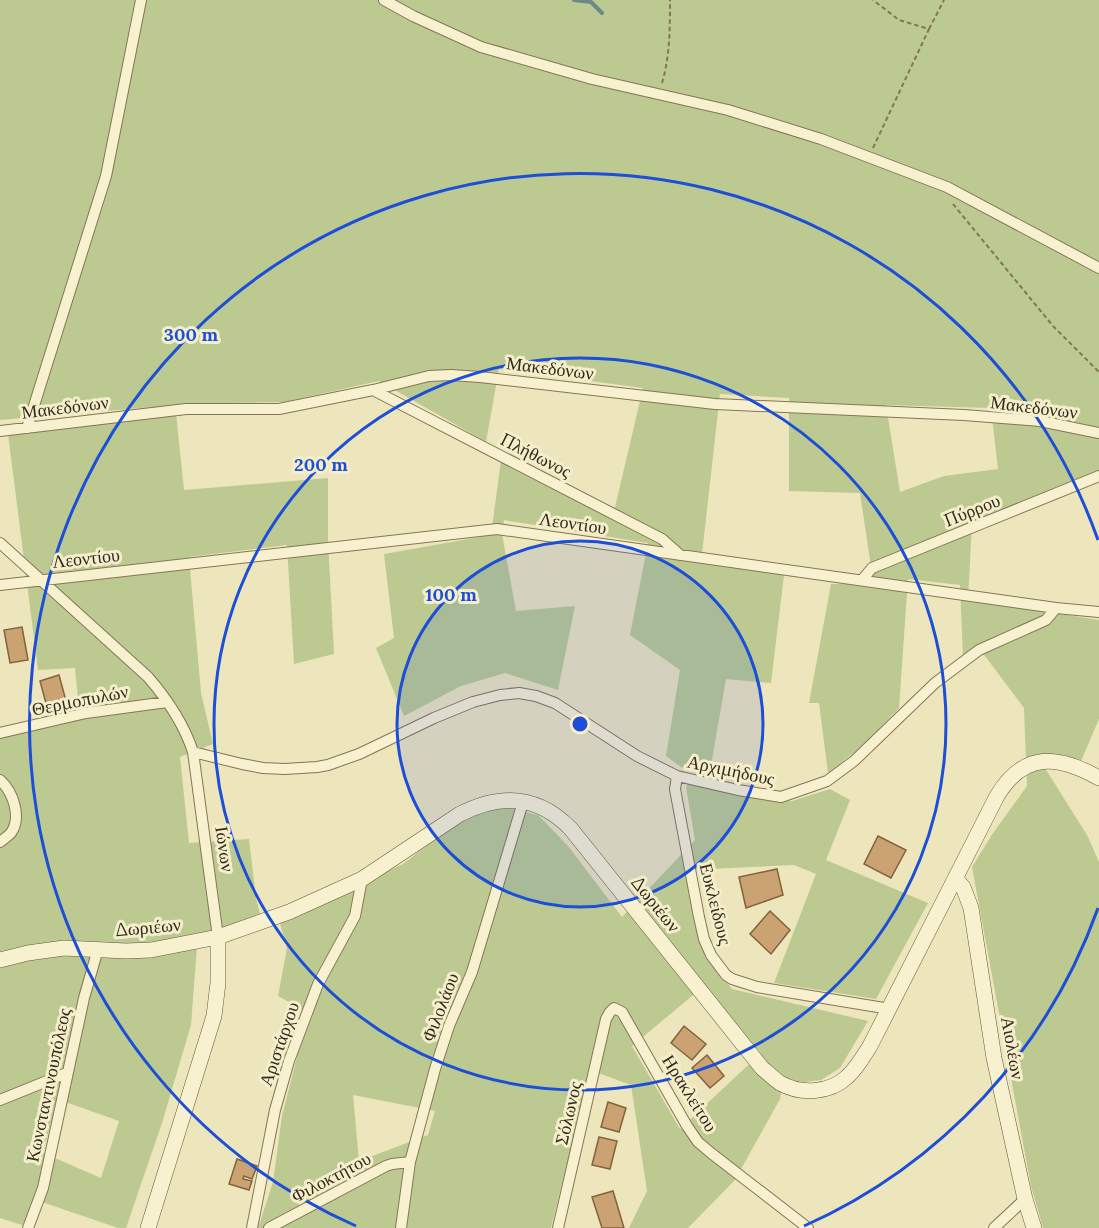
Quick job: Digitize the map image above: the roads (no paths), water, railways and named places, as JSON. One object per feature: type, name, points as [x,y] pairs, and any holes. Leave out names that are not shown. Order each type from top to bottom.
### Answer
[{"type":"street","points":[[27,428],[106,176],[141,0]]},
{"type":"street","points":[[384,0],[481,47],[592,79],[728,110],[821,139],[947,188],[1099,268]]},
{"type":"street","name":"Μακεδόνων","points":[[0,431],[186,409],[279,409],[429,376],[451,375],[715,404],[1040,422],[1099,433]]},
{"type":"street","name":"Πλήθωνος","points":[[373,390],[662,539],[680,555]]},
{"type":"street","name":"Πύρρου","points":[[862,580],[872,568],[1099,476]]},
{"type":"street","name":"Λεοντίου","points":[[0,585],[497,529],[1056,608],[1099,612]]},
{"type":"street","name":"Ιώνων","points":[[0,543],[142,670],[167,702],[193,752],[218,937],[217,1000],[210,1032],[148,1228]]},
{"type":"street","name":"Αρχιμήδους","points":[[193,752],[263,768],[317,767],[359,754],[473,702],[519,693],[555,703],[637,756],[676,776],[781,797],[827,781],[854,761],[935,683],[979,650],[1046,620],[1056,608]]},
{"type":"street","name":"Θερμοπυλών","points":[[0,733],[86,713],[167,702]]},
{"type":"street","name":"Δωριέων","points":[[0,960],[51,949],[151,950],[218,937],[289,912],[362,879],[460,814],[498,800],[511,800],[549,811],[561,818],[755,1059],[777,1082],[793,1089],[813,1091],[840,1082],[862,1058],[890,1010],[997,795],[1008,778],[1034,764],[1053,762],[1074,766],[1099,779]]},
{"type":"street","name":"Ευκλείδους","points":[[676,776],[675,789],[699,917],[708,949],[718,967],[732,979],[748,985],[890,1010]]},
{"type":"street","points":[[0,780],[11,796],[16,814],[11,833],[0,842]]},
{"type":"street","name":"Φιλολάου","points":[[401,1228],[411,1162],[435,1069],[449,1026],[472,972],[523,802]]},
{"type":"street","name":"Αιολέων","points":[[955,878],[963,887],[972,908],[994,1058],[1025,1199],[1034,1228]]},
{"type":"street","name":"Αριστάρχου","points":[[252,1228],[270,1134],[284,1078],[318,984],[355,916],[362,879]]},
{"type":"street","name":"Κωνσταντινουπόλεος","points":[[28,1228],[43,1188],[84,998],[98,949]]},
{"type":"street","name":"Σόλωνος","points":[[558,1228],[606,1019],[609,1012],[615,1008]]},
{"type":"street","name":"Ηρακλείτου","points":[[615,1008],[622,1012],[698,1142],[808,1228]]},
{"type":"street","points":[[0,1100],[67,1073]]},
{"type":"street","name":"Φιλοκτήτου","points":[[269,1228],[386,1166],[411,1162]]},
{"type":"street","points":[[994,1228],[1025,1199]]},
{"type":"waterway","points":[[574,0],[591,2],[602,13]]}]
